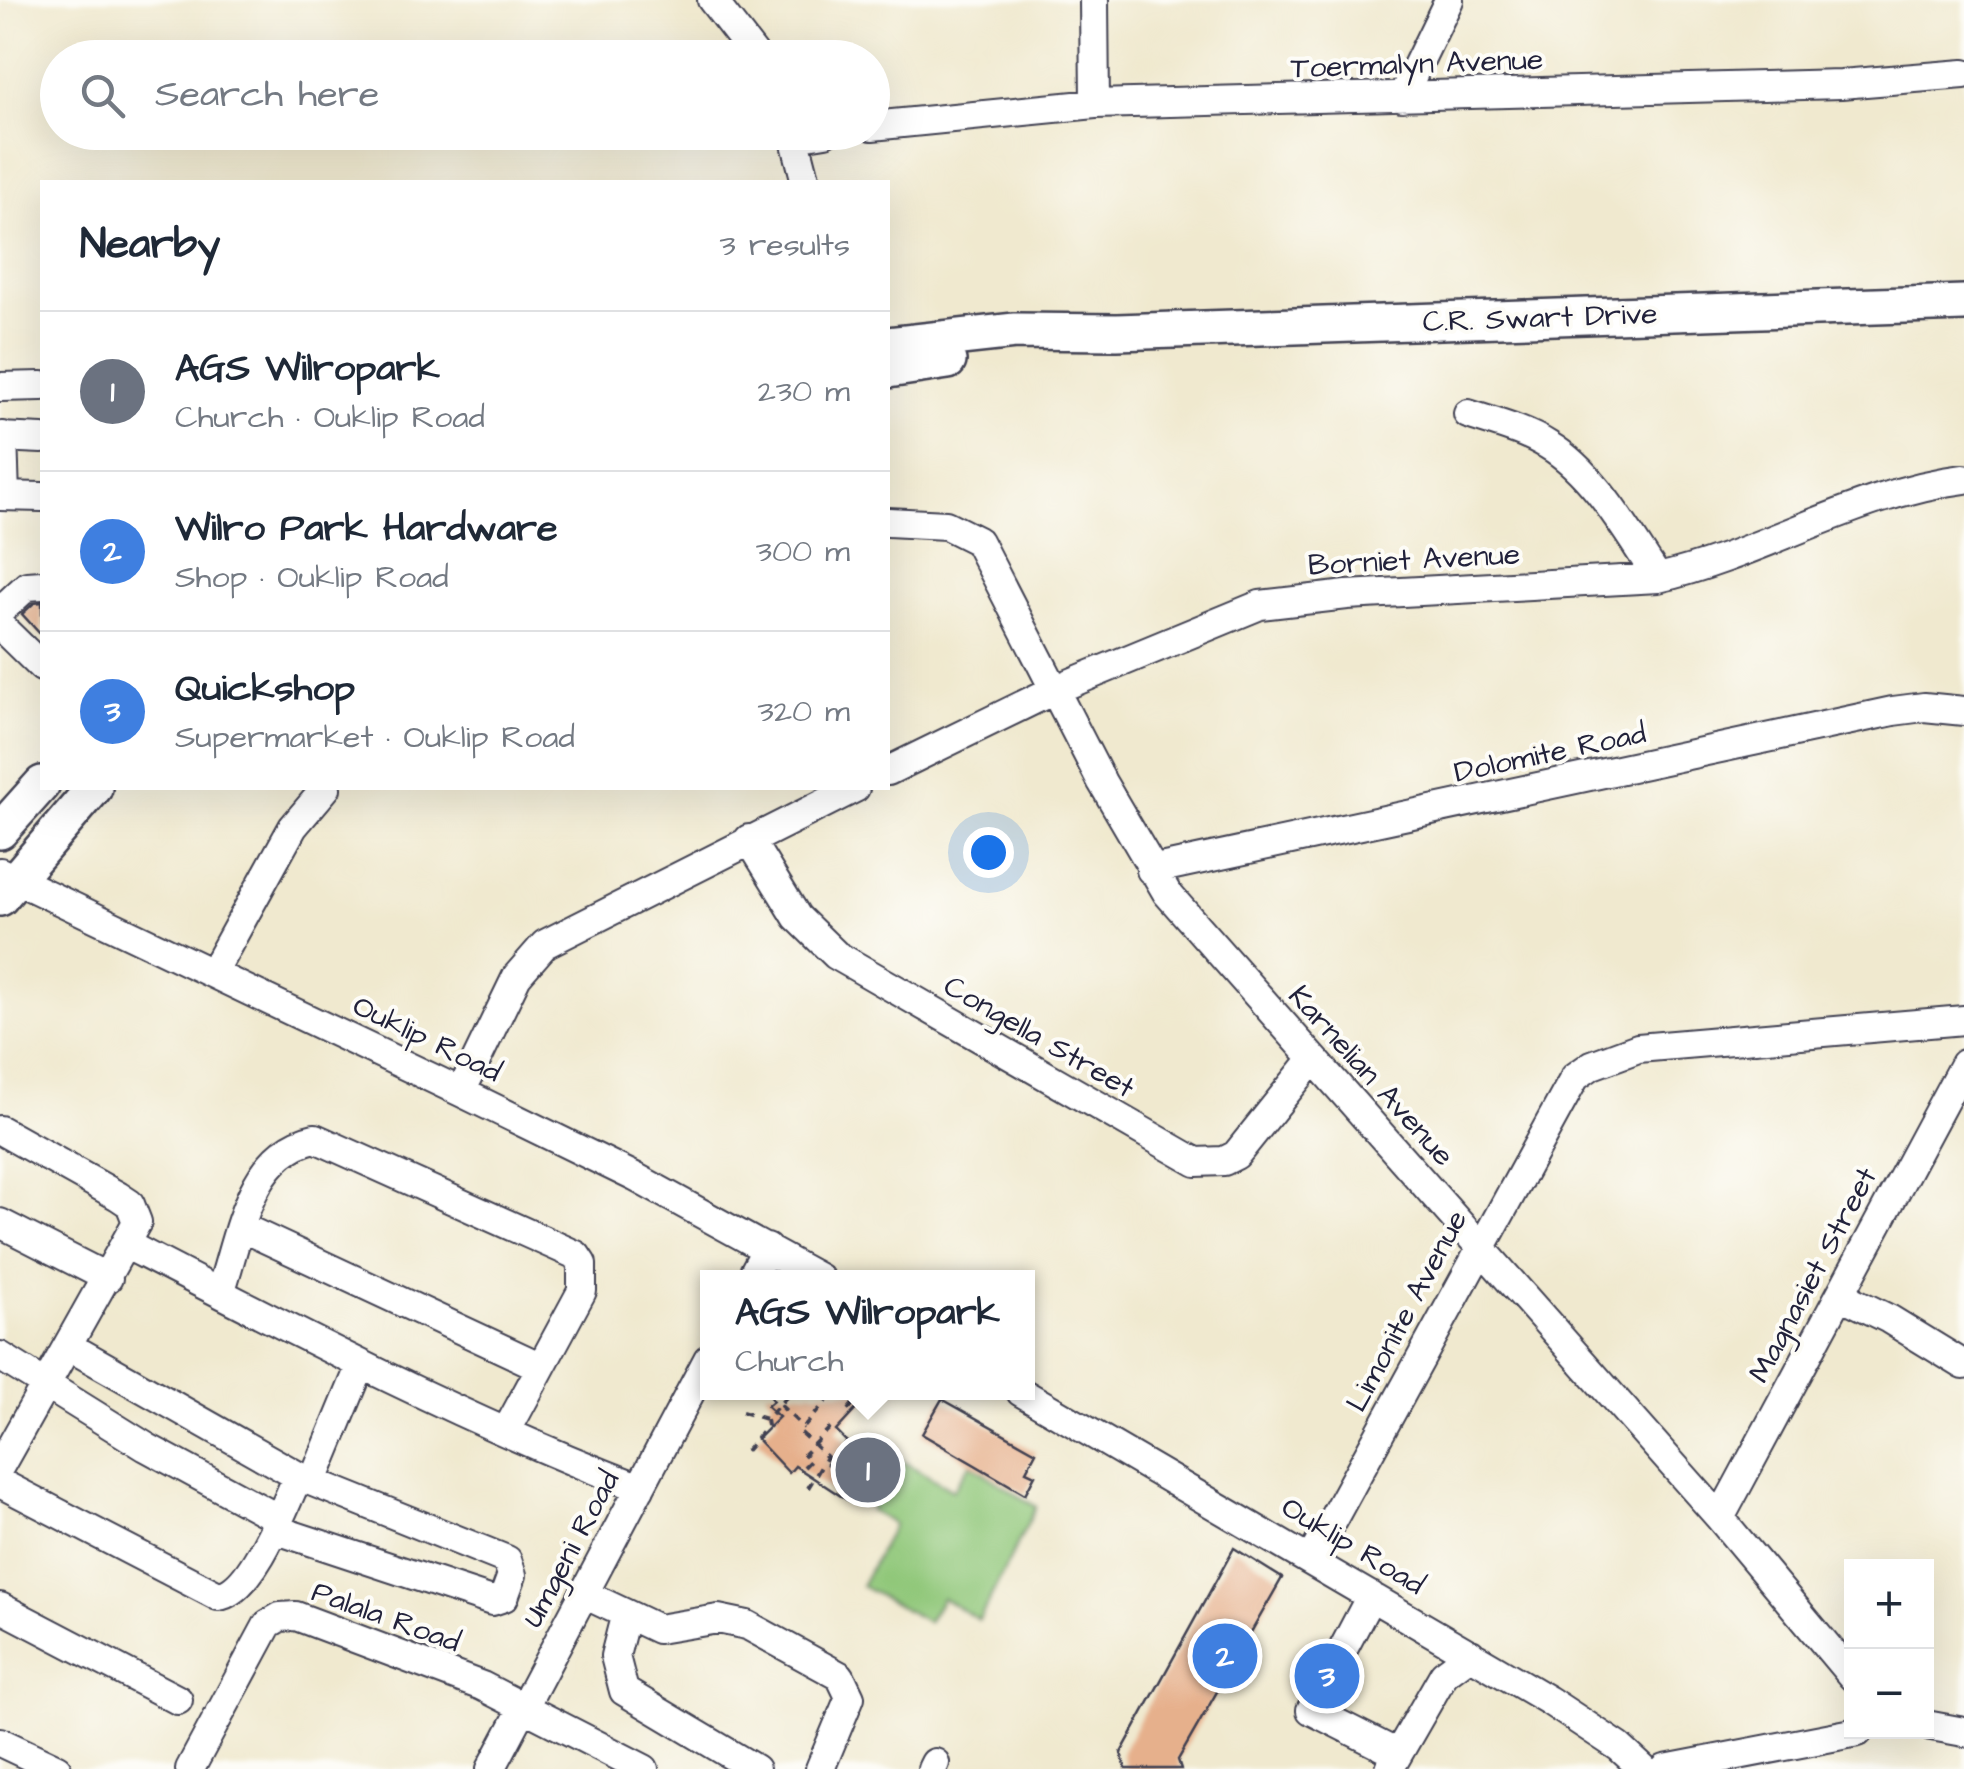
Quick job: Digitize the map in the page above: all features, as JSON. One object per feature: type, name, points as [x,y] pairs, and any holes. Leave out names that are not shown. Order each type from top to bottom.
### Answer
[{"type":"main road","name":"C.R. Swart Drive","points":[[890,345],[1015,331],[1117,332],[1964,303]]},
{"type":"main road","name":"C.R. Swart Drive","points":[[890,370],[1117,332]]},
{"type":"main road","points":[[0,831],[40,786]]},
{"type":"main road","points":[[4,883],[92,790]]},
{"type":"street","points":[[712,0],[743,40]]},
{"type":"street","points":[[1094,0],[1095,104]]},
{"type":"street","points":[[1402,97],[1449,0]]},
{"type":"street","name":"Toermalyn Avenue","points":[[890,124],[1095,104],[1841,84],[1964,74]]},
{"type":"street","points":[[798,150],[805,180]]},
{"type":"street","points":[[0,386],[40,386]]},
{"type":"street","points":[[1468,414],[1517,430],[1559,452],[1594,488],[1658,578]]},
{"type":"street","points":[[40,439],[2,436],[2,496],[40,497]]},
{"type":"street","name":"Borniet Avenue","points":[[890,771],[1054,690],[1191,631],[1276,601],[1658,578],[1706,566],[1899,493],[1964,479]]},
{"type":"street","name":"Karnelian Avenue","points":[[890,522],[946,525],[978,542],[1151,870],[1230,968],[1720,1518],[1844,1666]]},
{"type":"street","points":[[0,611],[27,586],[40,585]]},
{"type":"street","points":[[0,626],[40,665]]},
{"type":"street","name":"Dolomite Road","points":[[1151,870],[1893,711],[1924,707],[1964,711]]},
{"type":"street","points":[[213,972],[293,826],[324,790]]},
{"type":"street","points":[[462,1092],[517,976],[534,952],[850,790]]},
{"type":"street","name":"Congella Street","points":[[749,839],[797,918],[836,955],[1196,1162],[1224,1161],[1236,1154],[1312,1058]]},
{"type":"street","name":"Ouklip Road","points":[[4,883],[213,972],[462,1092],[805,1270]]},
{"type":"street","name":"Limonite Avenue","points":[[1312,1559],[1566,1088],[1592,1065],[1638,1048],[1964,1020]]},
{"type":"street","name":"Magnasiet Street","points":[[1720,1518],[1964,1064]]},
{"type":"street","points":[[0,1130],[130,1204],[138,1222],[0,1466]]},
{"type":"street","points":[[220,1293],[259,1177],[278,1154],[297,1142],[315,1138],[576,1255],[582,1264],[582,1291],[506,1432]]},
{"type":"street","points":[[0,1223],[108,1278]]},
{"type":"street","points":[[243,1228],[541,1368]]},
{"type":"street","points":[[127,1245],[361,1365],[640,1488]]},
{"type":"street","points":[[756,1270],[767,1248]]},
{"type":"street","points":[[1840,1296],[1889,1319],[1964,1364]]},
{"type":"street","points":[[0,1356],[277,1524],[487,1600],[499,1600],[507,1591],[512,1575],[506,1560],[306,1478],[70,1347]]},
{"type":"street","points":[[0,1483],[218,1596],[226,1595],[245,1578],[306,1478],[361,1365]]},
{"type":"street","name":"Umgeni Road","points":[[491,1769],[700,1375]]},
{"type":"street","name":"Ouklip Road","points":[[1034,1400],[1471,1654],[1591,1728],[1643,1769]]},
{"type":"street","points":[[584,1594],[624,1617],[658,1629],[730,1620],[840,1676],[850,1697],[820,1769]]},
{"type":"street","points":[[1372,1596],[1312,1710],[1394,1762],[1444,1674],[1471,1654]]},
{"type":"street","points":[[0,1607],[178,1700]]},
{"type":"street","name":"Palala Road","points":[[190,1769],[258,1639],[280,1617],[310,1618],[524,1706],[644,1769]]},
{"type":"street","points":[[624,1617],[616,1656],[624,1691],[755,1769]]},
{"type":"street","points":[[1934,1727],[1964,1732]]},
{"type":"street","points":[[1665,1769],[1844,1735]]},
{"type":"street","points":[[0,1742],[58,1769]]},
{"type":"path","points":[[766,1419],[785,1400]]},
{"type":"path","points":[[808,1488],[827,1457],[800,1432],[829,1400]]},
{"type":"path","points":[[848,1410],[856,1400]]},
{"type":"path","points":[[780,1405],[804,1428]]},
{"type":"path","points":[[742,1412],[766,1419]]},
{"type":"path","points":[[746,1450],[767,1426],[766,1419]]},
{"type":"path","points":[[804,1466],[811,1460],[804,1454],[830,1428]]},
{"type":"green space","points":[[899,1459],[953,1490],[970,1464],[1036,1507],[979,1620],[942,1598],[928,1622],[861,1586],[894,1524],[870,1511]]},
{"type":"building","points":[[40,602],[40,634],[22,614]]},
{"type":"building","points":[[865,1400],[836,1431],[847,1442],[827,1464],[860,1482],[850,1502],[795,1466],[789,1473],[757,1439],[779,1417],[767,1406],[773,1401]]},
{"type":"building","points":[[944,1400],[1036,1452],[1026,1471],[1035,1475],[1025,1494],[922,1434]]},
{"type":"building","points":[[1234,1548],[1282,1578],[1178,1760],[1181,1769],[1126,1769],[1121,1753]]},
{"type":"place","name":"AGS Wilropark","points":[[868,1470]]},
{"type":"place","name":"Wilro Park Hardware","points":[[1225,1656]]},
{"type":"place","name":"Quickshop","points":[[1327,1676]]}]
